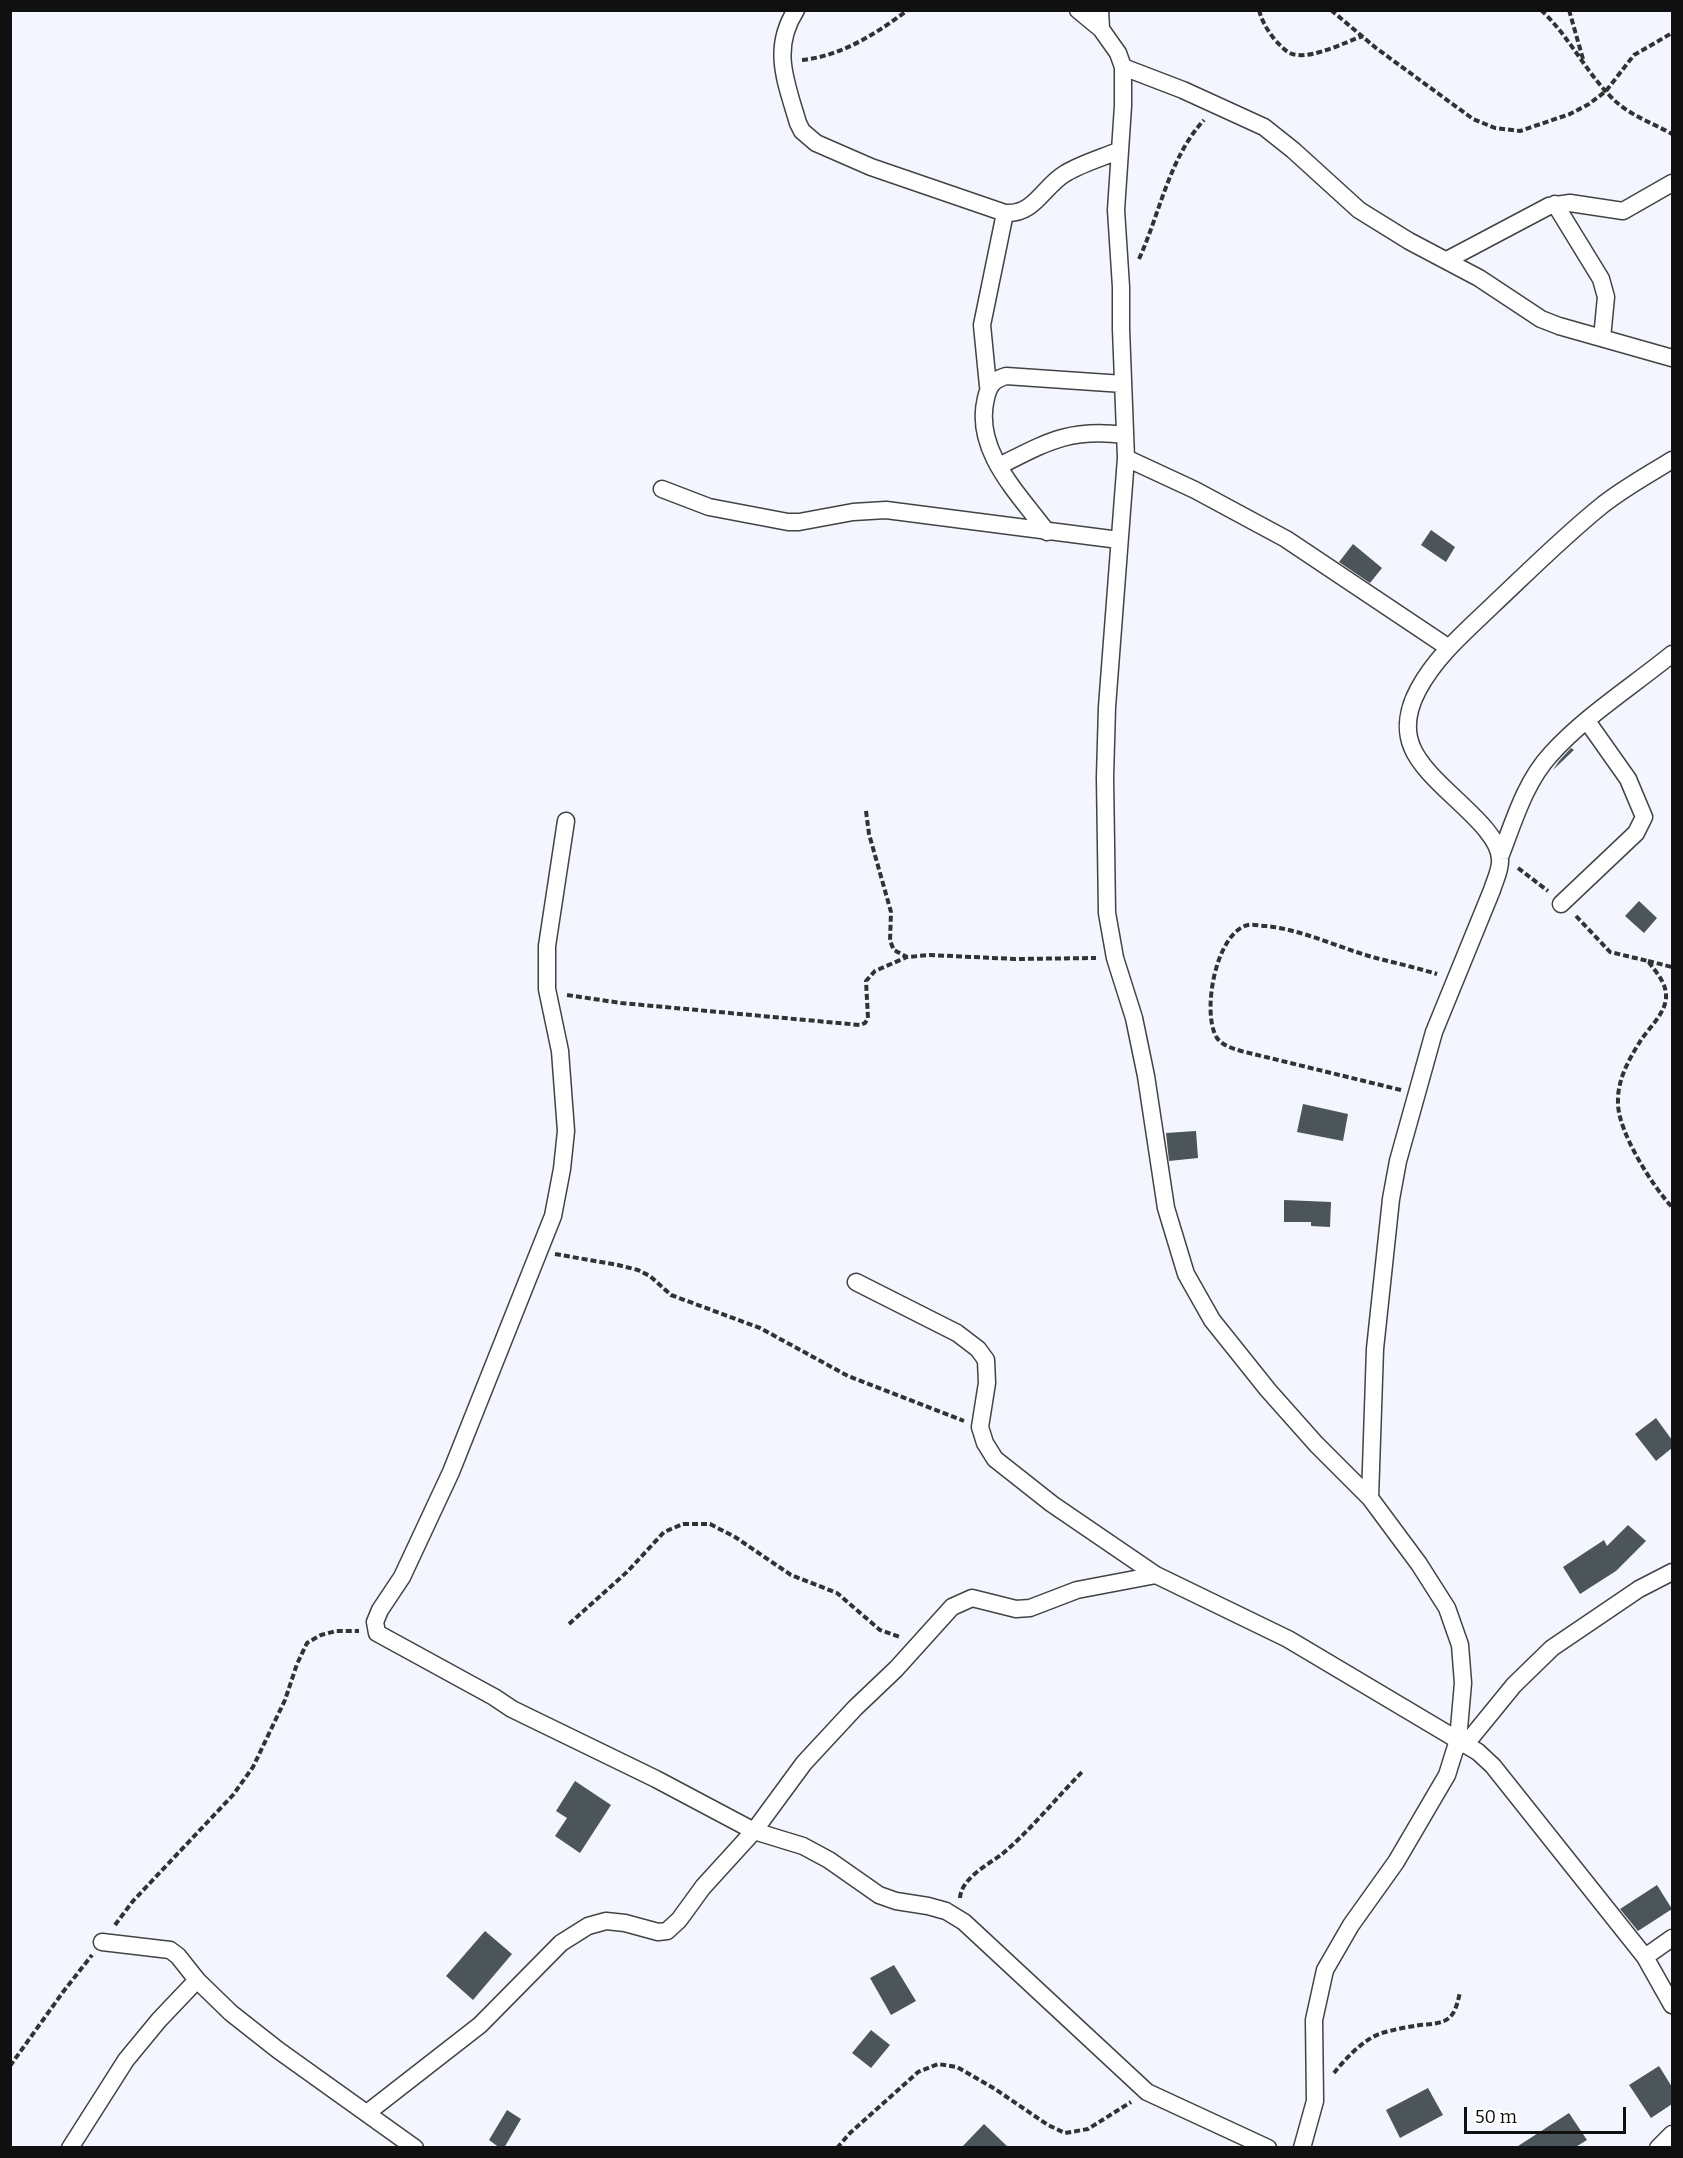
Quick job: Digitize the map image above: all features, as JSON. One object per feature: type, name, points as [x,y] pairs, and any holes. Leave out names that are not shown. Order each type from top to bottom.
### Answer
[{"type":"street","points":[[796,10],[785,30],[781,60],[798,123],[802,131],[816,143],[871,167],[1005,213],[1027,209],[1067,172],[1118,151]]},
{"type":"street","points":[[1078,10],[1101,29],[1118,53],[1123,67],[1123,106],[1118,151],[1116,210],[1121,287],[1126,458],[1107,707],[1105,777],[1107,913],[1115,958],[1134,1018],[1146,1076],[1166,1208],[1186,1274],[1212,1320],[1268,1390],[1316,1444],[1370,1498],[1419,1564],[1447,1608],[1460,1645],[1463,1683],[1461,1742]]},
{"type":"street","points":[[1100,10],[1101,29]]},
{"type":"street","points":[[1123,67],[1220,106],[1264,127],[1359,210],[1409,241],[1479,278],[1541,319],[1672,358]]},
{"type":"street","points":[[1447,260],[1555,204],[1570,203],[1623,211],[1672,183]]},
{"type":"street","points":[[1555,204],[1602,279],[1606,297],[1602,338]]},
{"type":"street","points":[[1005,213],[982,325],[988,386],[983,407],[983,425],[987,445],[999,466],[1047,532]]},
{"type":"street","points":[[988,386],[998,378],[1006,376],[1123,384]]},
{"type":"street","points":[[999,466],[1064,437],[1100,432],[1125,435]]},
{"type":"street","points":[[1126,458],[1195,490],[1286,539],[1449,648]]},
{"type":"street","points":[[1500,857],[1480,822],[1433,779],[1411,746],[1407,720],[1417,692],[1430,670],[1449,648],[1556,545],[1602,506],[1672,460]]},
{"type":"street","points":[[662,489],[709,507],[788,522],[853,512],[885,510],[1119,540]]},
{"type":"street","points":[[1370,1498],[1375,1349],[1391,1200],[1398,1161],[1434,1032],[1492,890],[1500,866],[1500,857],[1525,794],[1550,754],[1587,721],[1672,654]]},
{"type":"street","points":[[1561,903],[1636,833],[1644,817],[1628,778],[1587,721]]},
{"type":"street","points":[[566,821],[547,946],[547,990],[560,1051],[566,1131],[553,1216],[451,1472],[402,1577],[380,1610],[375,1622],[377,1633],[512,1709],[656,1779],[754,1831],[803,1846],[879,1895],[896,1901],[946,1911],[964,1922],[1147,2092],[1268,2148]]},
{"type":"street","points":[[856,1282],[957,1333],[978,1349],[986,1360],[987,1383],[980,1427],[985,1443],[995,1459],[1052,1503],[1156,1575],[1288,1639],[1478,1752],[1493,1766],[1645,1957],[1672,2005]]},
{"type":"street","points":[[1302,2148],[1315,2101],[1314,2020],[1325,1970],[1350,1925],[1396,1862],[1432,1803],[1461,1742],[1552,1648],[1639,1589],[1672,1572]]},
{"type":"street","points":[[366,2113],[480,2025],[561,1943],[588,1926],[606,1921],[625,1923],[658,1932],[667,1931],[679,1920],[703,1887],[754,1831],[804,1763],[855,1708],[896,1669],[917,1643],[952,1607],[972,1599],[1016,1609],[1030,1608],[1077,1590],[1156,1575]]},
{"type":"street","points":[[1645,1957],[1672,1938]]},
{"type":"street","points":[[102,1942],[170,1950],[178,1956],[196,1980],[239,2019],[415,2148]]},
{"type":"street","points":[[70,2148],[126,2060],[196,1980]]},
{"type":"street","points":[[1658,2148],[1672,2134]]},
{"type":"path","points":[[781,60],[790,62],[824,56],[876,34],[908,10]]},
{"type":"path","points":[[1259,10],[1273,38],[1286,51],[1298,55],[1314,53],[1363,36]]},
{"type":"path","points":[[1331,10],[1376,48],[1473,119],[1495,128],[1520,131],[1538,126],[1589,104],[1606,91],[1634,55],[1672,33]]},
{"type":"path","points":[[1541,10],[1564,35],[1612,98],[1637,118],[1672,134]]},
{"type":"path","points":[[1569,10],[1584,63]]},
{"type":"path","points":[[1139,260],[1182,151],[1193,131],[1220,106]]},
{"type":"path","points":[[866,811],[869,834],[891,912],[890,941],[894,950],[907,957]]},
{"type":"path","points":[[1500,857],[1544,887],[1610,952],[1672,967]]},
{"type":"path","points":[[1417,1094],[1224,1045],[1217,1037],[1211,1018],[1210,993],[1217,966],[1231,935],[1239,928],[1250,925],[1287,928],[1376,958],[1402,963],[1455,980]]},
{"type":"path","points":[[547,990],[580,998],[621,1003],[860,1025],[868,1018],[866,981],[869,975],[907,957],[956,955],[1044,960],[1115,958]]},
{"type":"path","points":[[1648,961],[1665,987],[1664,1009],[1632,1054],[1620,1081],[1617,1105],[1625,1131],[1637,1155],[1658,1191],[1672,1208]]},
{"type":"path","points":[[1666,997],[1672,999]]},
{"type":"path","points":[[537,1253],[593,1260],[638,1270],[650,1276],[671,1295],[760,1328],[848,1376],[980,1427]]},
{"type":"path","points":[[569,1624],[628,1571],[664,1532],[683,1524],[711,1524],[735,1537],[791,1575],[837,1593],[880,1630],[917,1643]]},
{"type":"path","points":[[10,2066],[133,1901],[227,1802],[253,1767],[285,1700],[307,1643],[321,1635],[336,1631],[377,1633]]},
{"type":"path","points":[[964,1922],[960,1892],[974,1875],[1018,1839],[1083,1771]]},
{"type":"path","points":[[1315,2101],[1341,2063],[1362,2045],[1378,2035],[1415,2026],[1442,2023],[1457,2007],[1460,1992]]},
{"type":"path","points":[[837,2148],[850,2133],[918,2072],[938,2064],[957,2067],[1048,2125],[1065,2133],[1088,2129],[1147,2092]]},
{"type":"building","points":[[1431,530],[1455,547],[1446,562],[1421,545]]},
{"type":"building","points":[[1353,544],[1382,568],[1370,583],[1339,562]]},
{"type":"building","points":[[1571,748],[1574,750],[1553,770],[1559,761]]},
{"type":"building","points":[[1639,901],[1657,918],[1644,933],[1625,916]]},
{"type":"building","points":[[1303,1104],[1348,1114],[1343,1141],[1297,1132]]},
{"type":"building","points":[[1196,1131],[1198,1158],[1169,1161],[1166,1133]]},
{"type":"building","points":[[1284,1200],[1331,1202],[1330,1227],[1311,1226],[1311,1222],[1284,1222]]},
{"type":"building","points":[[1656,1418],[1672,1440],[1672,1448],[1656,1461],[1635,1434]]},
{"type":"building","points":[[1628,1525],[1646,1541],[1616,1571],[1580,1594],[1563,1567],[1604,1540],[1607,1546]]},
{"type":"building","points":[[575,1781],[611,1805],[580,1853],[555,1836],[567,1818],[556,1811]]},
{"type":"building","points":[[1657,1885],[1672,1909],[1638,1931],[1620,1909]]},
{"type":"building","points":[[485,1931],[512,1954],[473,2000],[446,1976]]},
{"type":"building","points":[[894,1965],[916,2001],[891,2015],[870,1978]]},
{"type":"building","points":[[871,2030],[890,2045],[871,2068],[852,2053]]},
{"type":"building","points":[[1659,2066],[1672,2087],[1672,2104],[1651,2118],[1629,2085]]},
{"type":"building","points":[[1428,2088],[1443,2115],[1400,2138],[1386,2110]]},
{"type":"building","points":[[507,2110],[521,2119],[504,2148],[500,2148],[489,2140]]},
{"type":"building","points":[[1569,2113],[1587,2140],[1574,2148],[1515,2148]]},
{"type":"building","points":[[984,2124],[1009,2148],[961,2148]]}]
